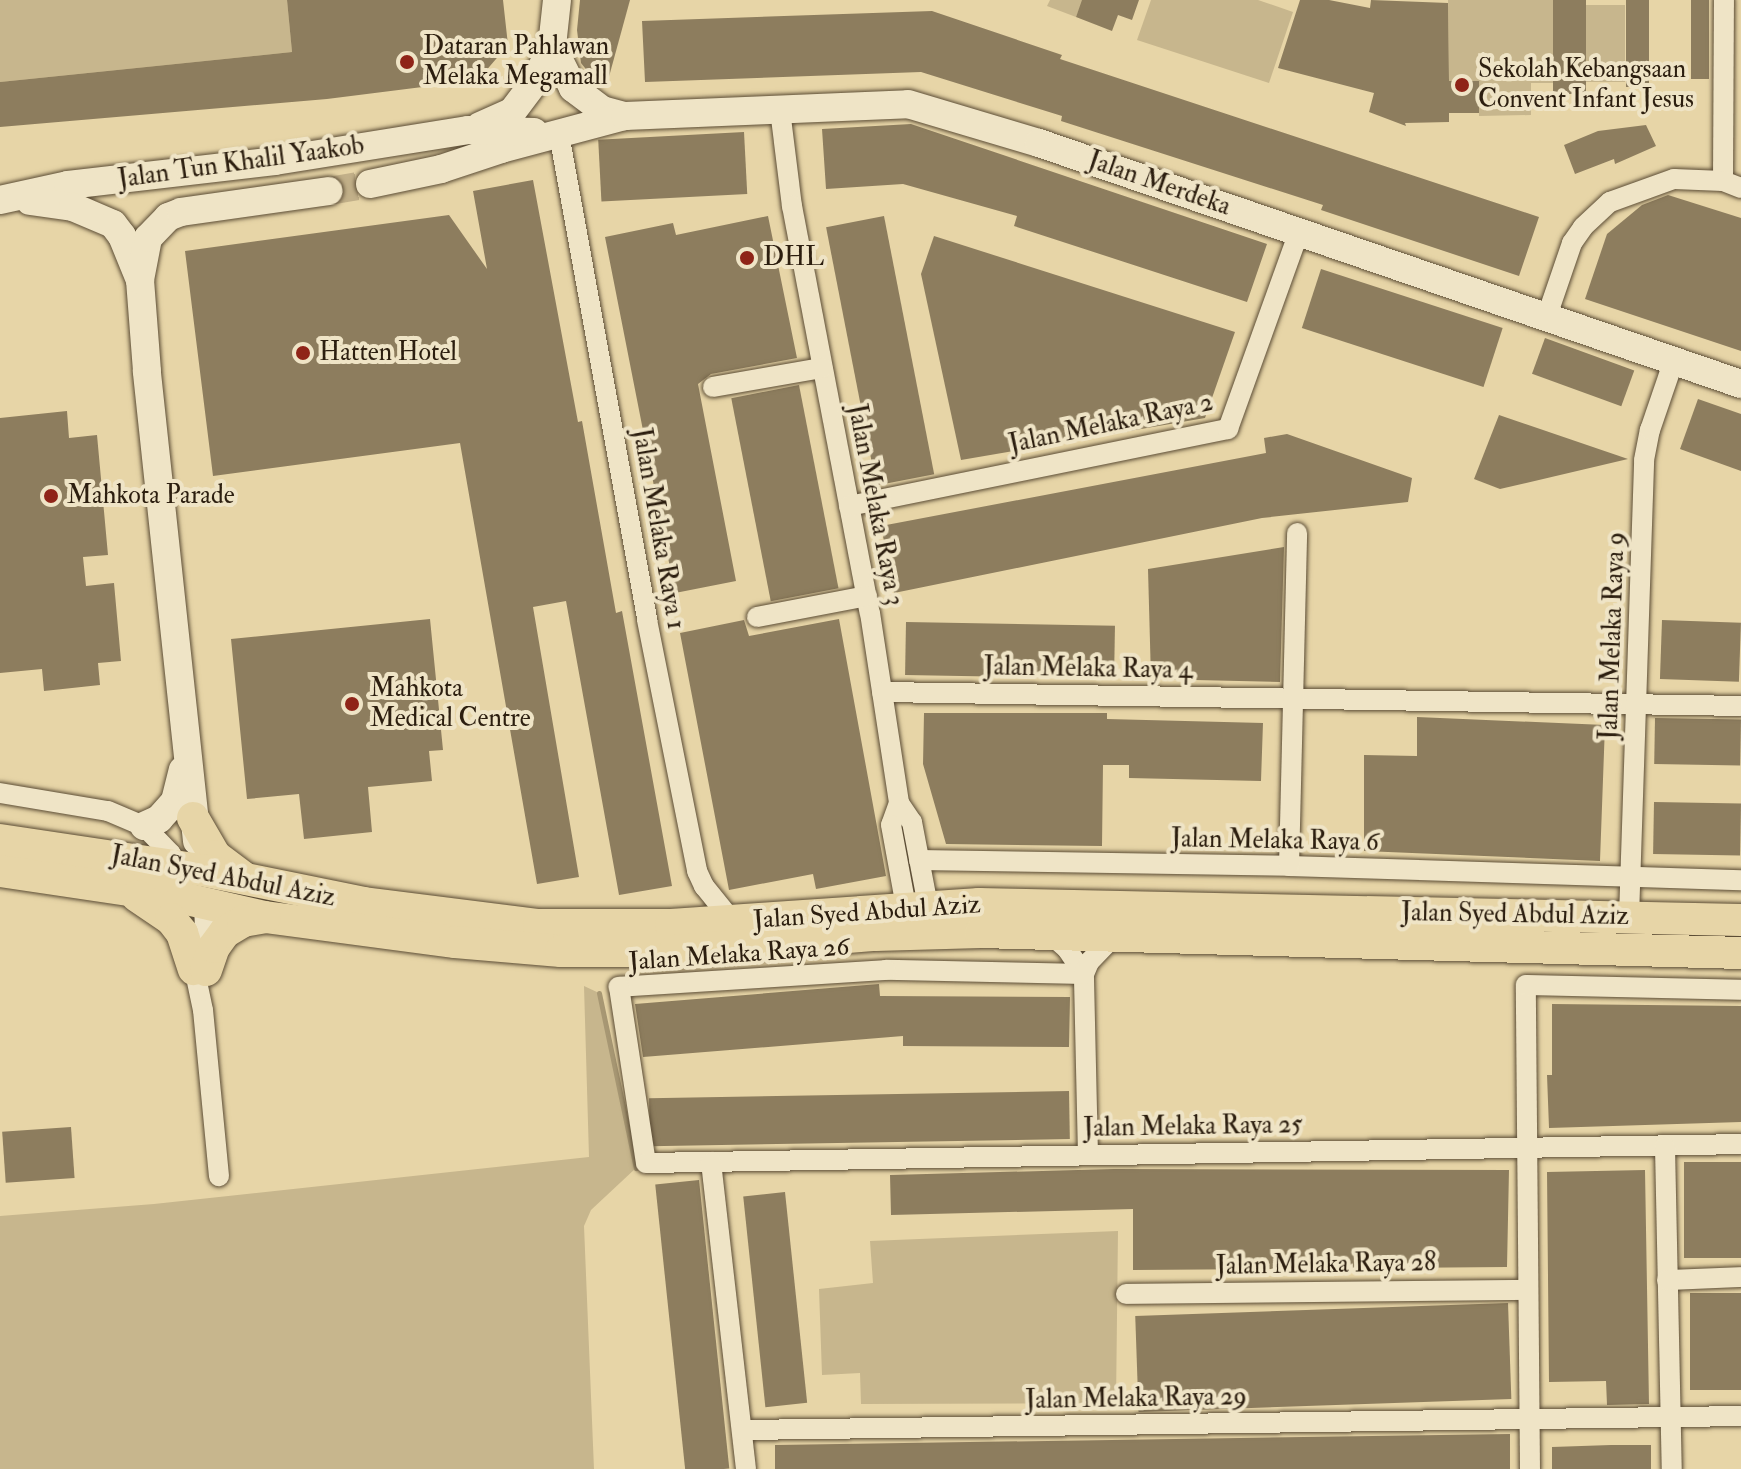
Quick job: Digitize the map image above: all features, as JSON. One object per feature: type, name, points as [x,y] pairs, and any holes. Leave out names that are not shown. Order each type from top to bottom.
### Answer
[{"type":"main road","points":[[468,130],[512,112],[526,96],[552,46],[557,0]]},
{"type":"main road","points":[[552,46],[573,88],[602,110],[625,116]]},
{"type":"main road","name":"Jalan Merdeka","points":[[559,134],[625,116],[908,104],[926,106],[1741,384]]},
{"type":"main road","points":[[468,130],[559,134]]},
{"type":"main road","name":"Jalan Tun Khalil Yaakob","points":[[7,199],[68,185],[275,161],[468,130]]},
{"type":"main road","name":"Jalan Tun Khalil Yaakob","points":[[386,143],[399,147],[408,164],[404,173],[381,182],[559,134]]},
{"type":"main road","name":"Jalan Tun Khalil Yaakob","points":[[140,280],[148,238],[168,217],[203,207],[329,191]]},
{"type":"main road","name":"Jalan Tun Khalil Yaakob","points":[[7,199],[73,207],[113,224],[122,236],[140,280]]},
{"type":"main road","points":[[140,280],[193,818],[188,868],[193,900]]},
{"type":"main road","points":[[144,826],[159,819],[175,801],[186,741]]},
{"type":"main road","points":[[193,818],[215,856],[246,878]]},
{"type":"main road","name":"Jalan Syed Abdul Aziz","points":[[0,840],[246,878],[364,903],[539,925],[733,922],[917,907],[1033,904],[1741,920]]},
{"type":"main road","name":"Jalan Syed Abdul Aziz","points":[[0,871],[193,900],[265,917],[518,949],[675,951],[926,933],[1741,953]]},
{"type":"main road","points":[[120,888],[155,905],[171,919],[182,933],[200,969]]},
{"type":"main road","points":[[200,969],[225,932],[243,921],[265,917]]},
{"type":"street","points":[[1547,316],[1572,243],[1583,227],[1610,202],[1674,179],[1732,184],[1724,0]]},
{"type":"street","name":"Jalan Melaka Raya 3","points":[[780,110],[792,206],[867,596],[899,803],[912,822],[919,860],[917,907]]},
{"type":"street","name":"Jalan Melaka Raya 1","points":[[559,134],[647,620],[697,871],[704,886],[733,922]]},
{"type":"street","name":"Jalan Melaka Raya 2","points":[[849,506],[1228,429],[1299,232]]},
{"type":"street","name":"Jalan Melaka Raya 9","points":[[1629,917],[1644,460],[1674,360]]},
{"type":"street","points":[[713,387],[822,368]]},
{"type":"street","points":[[1289,866],[1297,533]]},
{"type":"street","points":[[757,617],[867,596]]},
{"type":"street","name":"Jalan Melaka Raya 4","points":[[882,692],[1741,706]]},
{"type":"street","points":[[0,793],[108,811],[144,826],[188,868]]},
{"type":"street","points":[[899,803],[891,825],[917,907]]},
{"type":"street","name":"Jalan Melaka Raya 6","points":[[919,860],[1289,866],[1741,880]]},
{"type":"street","points":[[193,900],[219,1176]]},
{"type":"street","points":[[1050,934],[1067,949],[1084,974]]},
{"type":"street","points":[[1088,1155],[1084,974],[1089,962],[1113,937]]},
{"type":"street","name":"Jalan Melaka Raya 26","points":[[646,1163],[619,987],[886,970],[1084,974]]},
{"type":"street","points":[[1530,1469],[1526,985],[1741,990]]},
{"type":"street","name":"Jalan Melaka Raya 25","points":[[646,1163],[1741,1144]]},
{"type":"street","points":[[1665,1147],[1672,1469]]},
{"type":"street","points":[[711,1162],[746,1469]]},
{"type":"street","points":[[1667,1280],[1741,1277]]},
{"type":"street","name":"Jalan Melaka Raya 28","points":[[1126,1294],[1527,1290]]},
{"type":"street","name":"Jalan Melaka Raya 29","points":[[743,1430],[1741,1416]]},
{"type":"shaded area","points":[[0,0],[287,0],[292,52],[0,82]]},
{"type":"shaded area","points":[[1050,0],[1083,0],[1076,17],[1047,6]]},
{"type":"shaded area","points":[[1151,0],[1258,0],[1293,12],[1269,83],[1137,40]]},
{"type":"shaded area","points":[[1448,0],[1553,0],[1554,83],[1531,83],[1531,115],[1479,116],[1479,81],[1449,81]]},
{"type":"shaded area","points":[[1586,5],[1625,5],[1625,82],[1586,82]]},
{"type":"shaded area","points":[[584,986],[599,993],[636,1168],[591,1210],[584,1226],[594,1469],[0,1469],[0,1216],[154,1204],[589,1157]]},
{"type":"shaded area","points":[[1118,1231],[1116,1403],[861,1404],[860,1373],[822,1375],[819,1289],[873,1283],[870,1241]]},
{"type":"building","points":[[287,0],[503,0],[508,45],[478,80],[327,99],[0,127],[0,82],[292,52]]},
{"type":"building","points":[[580,0],[630,0],[607,84],[596,82],[581,63],[577,30]]},
{"type":"building","points":[[1082,0],[1139,0],[1132,20],[1118,15],[1112,31],[1076,17]]},
{"type":"building","points":[[1300,0],[1329,0],[1370,8],[1371,0],[1448,3],[1449,81],[1479,81],[1479,113],[1449,113],[1449,122],[1405,123],[1406,126],[1369,112],[1374,93],[1278,68]]},
{"type":"building","points":[[1553,0],[1586,0],[1586,94],[1553,94]]},
{"type":"building","points":[[1626,0],[1649,0],[1649,87],[1626,87]]},
{"type":"building","points":[[1691,0],[1709,0],[1709,79],[1691,79]]},
{"type":"building","points":[[932,11],[1062,55],[1060,59],[1539,217],[1519,276],[1321,210],[1323,205],[1061,121],[1062,116],[921,72],[645,82],[642,21]]},
{"type":"building","points":[[911,124],[1267,244],[1247,302],[1014,226],[1017,216],[903,184],[826,189],[822,129]]},
{"type":"building","points":[[1646,125],[1656,146],[1615,164],[1614,159],[1575,174],[1564,145],[1598,131]]},
{"type":"building","points":[[744,132],[747,194],[601,202],[598,140]]},
{"type":"building","points":[[533,180],[578,422],[582,421],[616,613],[622,611],[672,886],[619,895],[566,601],[533,607],[579,877],[537,884],[460,443],[213,476],[185,251],[449,215],[487,269],[473,191]]},
{"type":"building","points":[[1668,195],[1741,218],[1741,351],[1585,299],[1607,234],[1642,205]]},
{"type":"building","points":[[768,216],[797,358],[711,374],[698,384],[736,581],[675,593],[605,237],[673,223],[676,235]]},
{"type":"building","points":[[884,216],[934,474],[876,485],[826,227]]},
{"type":"building","points":[[934,236],[1235,332],[1205,418],[961,460],[921,274]]},
{"type":"building","points":[[1321,269],[1503,328],[1483,387],[1302,328]]},
{"type":"building","points":[[1545,338],[1634,370],[1621,406],[1532,374]]},
{"type":"building","points":[[799,385],[838,588],[771,601],[731,398]]},
{"type":"building","points":[[1698,399],[1741,414],[1741,471],[1680,449]]},
{"type":"building","name":"Mahkota Parade","points":[[67,411],[69,438],[97,435],[108,555],[83,557],[86,586],[114,583],[121,661],[98,663],[100,685],[44,691],[42,669],[0,673],[0,418]]},
{"type":"building","points":[[1499,415],[1628,459],[1500,489],[1474,479]]},
{"type":"building","points":[[1287,434],[1412,478],[1408,502],[1262,518],[894,593],[881,526],[1266,453],[1264,438]]},
{"type":"building","points":[[1284,547],[1280,682],[1151,679],[1148,569]]},
{"type":"building","points":[[430,619],[443,750],[429,751],[432,781],[368,787],[372,832],[304,839],[299,794],[247,799],[231,639]]},
{"type":"building","points":[[839,619],[886,876],[816,889],[813,874],[729,890],[680,633],[744,620],[749,636]]},
{"type":"building","points":[[1662,620],[1741,623],[1739,682],[1660,679]]},
{"type":"building","points":[[906,622],[1115,626],[1114,679],[905,675]]},
{"type":"building","points":[[924,713],[1107,713],[1107,719],[1263,723],[1261,781],[1129,778],[1129,765],[1103,765],[1102,846],[946,844],[923,764]]},
{"type":"building","points":[[1417,717],[1605,725],[1600,861],[1364,851],[1364,755],[1417,756]]},
{"type":"building","points":[[1655,718],[1741,720],[1740,765],[1654,764]]},
{"type":"building","points":[[1654,802],[1741,804],[1740,856],[1653,854]]},
{"type":"building","points":[[879,984],[880,996],[1070,997],[1069,1047],[903,1046],[903,1036],[643,1057],[635,1004]]},
{"type":"building","points":[[1552,1004],[1741,1006],[1741,1122],[1549,1128],[1547,1075],[1552,1075]]},
{"type":"building","points":[[1069,1091],[1070,1139],[650,1146],[649,1098]]},
{"type":"building","points":[[71,1127],[75,1178],[6,1183],[2,1132]]},
{"type":"building","points":[[1684,1162],[1741,1162],[1741,1258],[1684,1258]]},
{"type":"building","points":[[1114,1169],[1509,1170],[1507,1267],[1133,1270],[1133,1209],[891,1215],[890,1175]]},
{"type":"building","points":[[1645,1170],[1649,1404],[1607,1405],[1606,1381],[1549,1382],[1547,1172]]},
{"type":"building","points":[[699,1180],[729,1468],[685,1469],[655,1185]]},
{"type":"building","points":[[785,1192],[807,1403],[765,1407],[743,1196]]},
{"type":"building","points":[[1690,1293],[1741,1293],[1741,1390],[1690,1390]]},
{"type":"building","points":[[1508,1303],[1511,1399],[1139,1412],[1135,1316]]},
{"type":"building","points":[[1510,1434],[1510,1469],[775,1469],[775,1445]]},
{"type":"building","points":[[1651,1445],[1651,1469],[1552,1469],[1552,1447]]},
{"type":"waterway","points":[[599,993],[636,1168]]},
{"type":"tunnel","points":[[329,191],[370,184]]},
{"type":"place","name":"Dataran Pahlawan Melaka Megamall","points":[[407,62]]},
{"type":"place","name":"Sekolah Kebangsaan Convent Infant Jesus","points":[[1462,85]]},
{"type":"place","name":"DHL","points":[[747,258]]},
{"type":"place","name":"Hatten Hotel","points":[[303,353]]},
{"type":"place","name":"Mahkota Parade","points":[[51,496]]},
{"type":"place","name":"Mahkota Medical Centre","points":[[352,704]]}]
